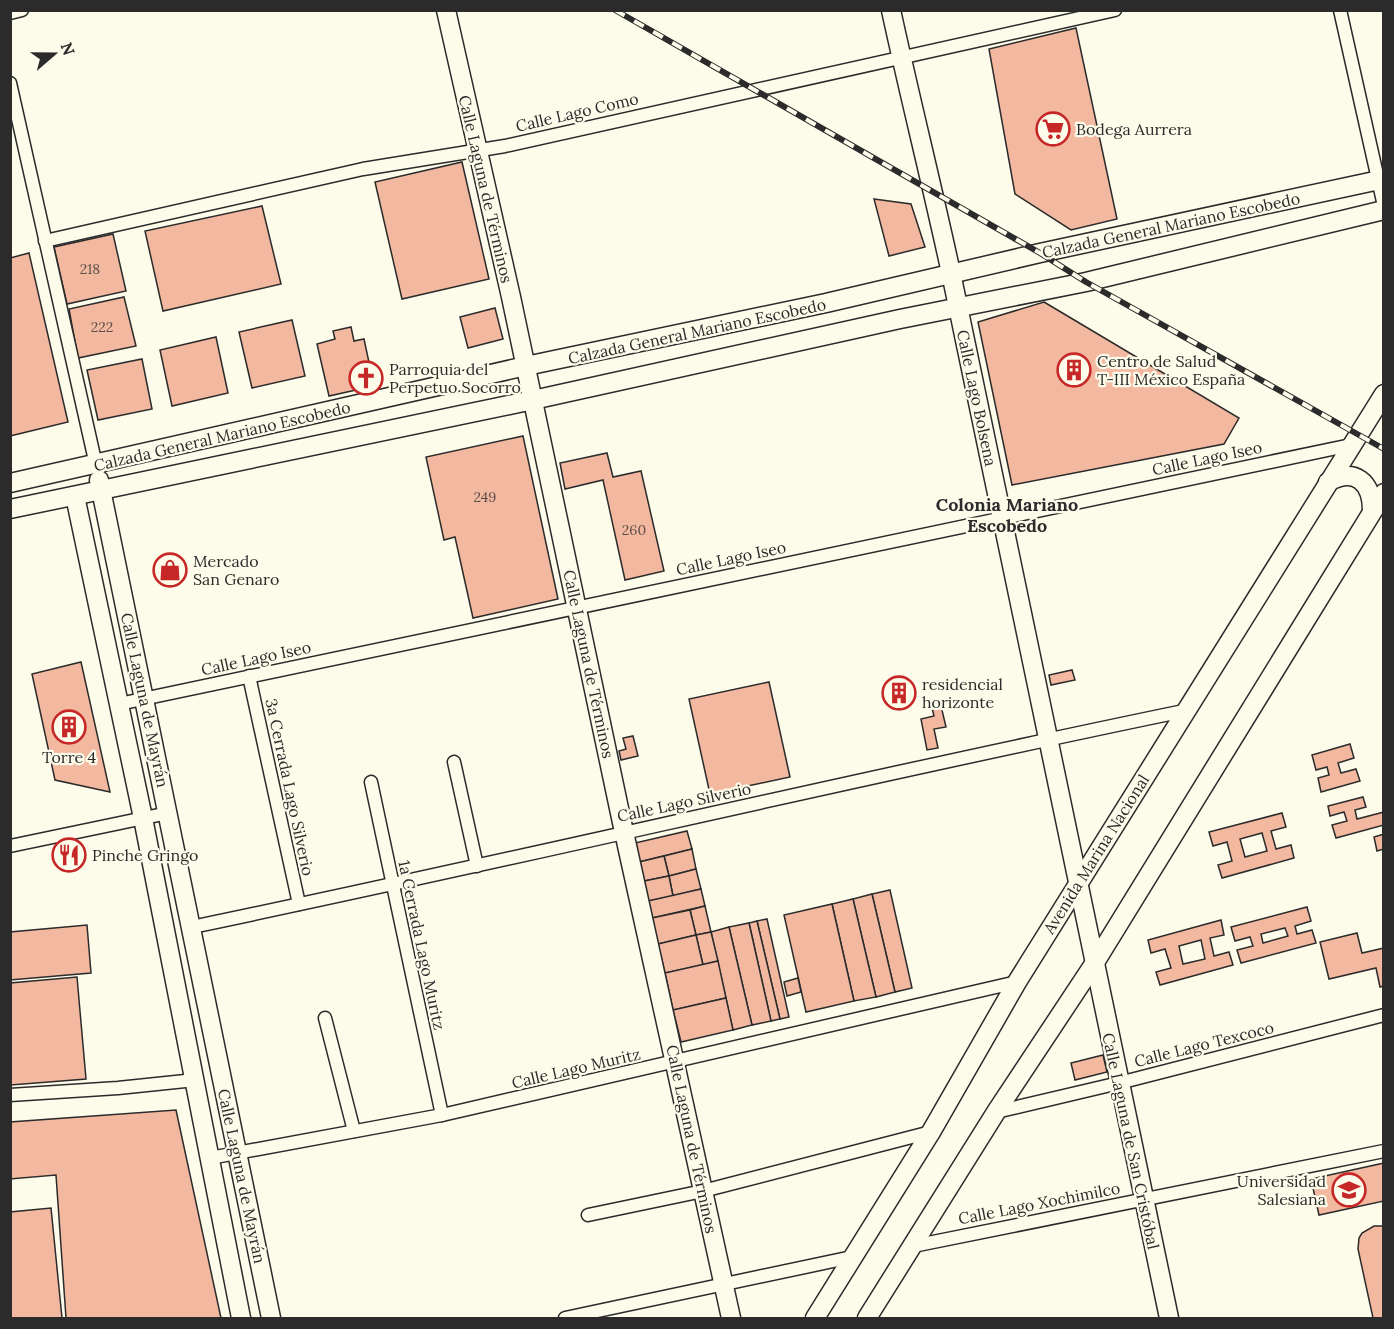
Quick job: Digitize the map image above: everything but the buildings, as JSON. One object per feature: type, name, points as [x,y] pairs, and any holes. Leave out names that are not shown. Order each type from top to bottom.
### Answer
[{"type":"main road","name":"Calle Laguna de Términos","points":[[446,10],[526,366],[624,832],[731,1318]]},
{"type":"main road","name":"Calle Lago Bolsena","points":[[891,10],[951,273],[1094,963]]},
{"type":"main road","name":"Calzada General Mariano Escobedo","points":[[10,483],[526,366],[826,303],[951,273],[1380,179]]},
{"type":"main road","name":"Calzada General Mariano Escobedo","points":[[10,509],[533,400],[958,307],[1086,282],[1383,208]]},
{"type":"main road","name":"Avenida Marina Nacional","points":[[815,1318],[931,1132],[1017,982],[1383,394]]},
{"type":"main road","points":[[1348,449],[1352,468],[1361,478],[1383,482]]},
{"type":"main road","name":"Calle Laguna de Mayrán","points":[[96,465],[271,1318]]},
{"type":"main road","points":[[1328,482],[1344,476],[1360,480],[1370,493],[1372,511]]},
{"type":"main road","points":[[867,1318],[996,1112],[1094,963],[1383,493]]},
{"type":"main road","name":"Calle Laguna de Mayrán","points":[[75,495],[195,1080],[241,1318]]},
{"type":"main road","points":[[102,625],[129,620]]},
{"type":"main road","name":"Calle Laguna de San Cristóbal","points":[[1094,963],[1169,1318]]},
{"type":"street","points":[[10,13],[22,10]]},
{"type":"street","name":"Calle Lago Como","points":[[45,241],[363,170],[477,151],[901,57],[970,44],[1115,10]]},
{"type":"street","points":[[1340,10],[1380,179],[1383,208]]},
{"type":"street","name":"Calle Laguna de Mayrán","points":[[10,84],[96,465]]},
{"type":"street","name":"Calle Lago Iseo","points":[[119,704],[1003,518],[1348,449]]},
{"type":"street","name":"3a Cerrada Lago Silverio","points":[[249,676],[299,904]]},
{"type":"street","name":"Calle Lago Silverio","points":[[192,927],[393,885],[1046,739],[1184,711]]},
{"type":"street","points":[[454,762],[477,866]]},
{"type":"street","name":"1a Cerrada Lago Muritz","points":[[371,782],[442,1115]]},
{"type":"street","points":[[10,846],[168,813]]},
{"type":"street","name":"Calle Lago Muritz","points":[[210,1158],[442,1115],[1017,982]]},
{"type":"street","name":"Calle Lago Texcoco","points":[[996,1112],[1383,1015]]},
{"type":"street","points":[[325,1018],[354,1131]]},
{"type":"street","points":[[10,1095],[195,1080]]},
{"type":"street","points":[[588,1215],[703,1191],[931,1132]]},
{"type":"street","name":"Calle Lago Xochimilco","points":[[913,1246],[1383,1151]]},
{"type":"street","points":[[565,1318],[852,1257]]},
{"type":"railway","points":[[615,10],[1040,253],[1086,282],[1384,449]]},
{"type":"place","name":"Bodega Aurrera","points":[[1053,129]]},
{"type":"place","name":"Centro de Salud T-III México España","points":[[1074,370]]},
{"type":"place","name":"Parroquia del Perpetuo Socorro","points":[[366,378]]},
{"type":"place","name":"Mercado San Genaro","points":[[170,570]]},
{"type":"place","name":"residencial horizonte","points":[[899,693]]},
{"type":"place","name":"Torre 4","points":[[69,727]]},
{"type":"place","name":"Pinche Gringo","points":[[69,855]]},
{"type":"place","name":"Universidad Salesiana","points":[[1349,1190]]},
{"type":"district","name":"Colonia Mariano Escobedo","points":[[1007,515]]}]
